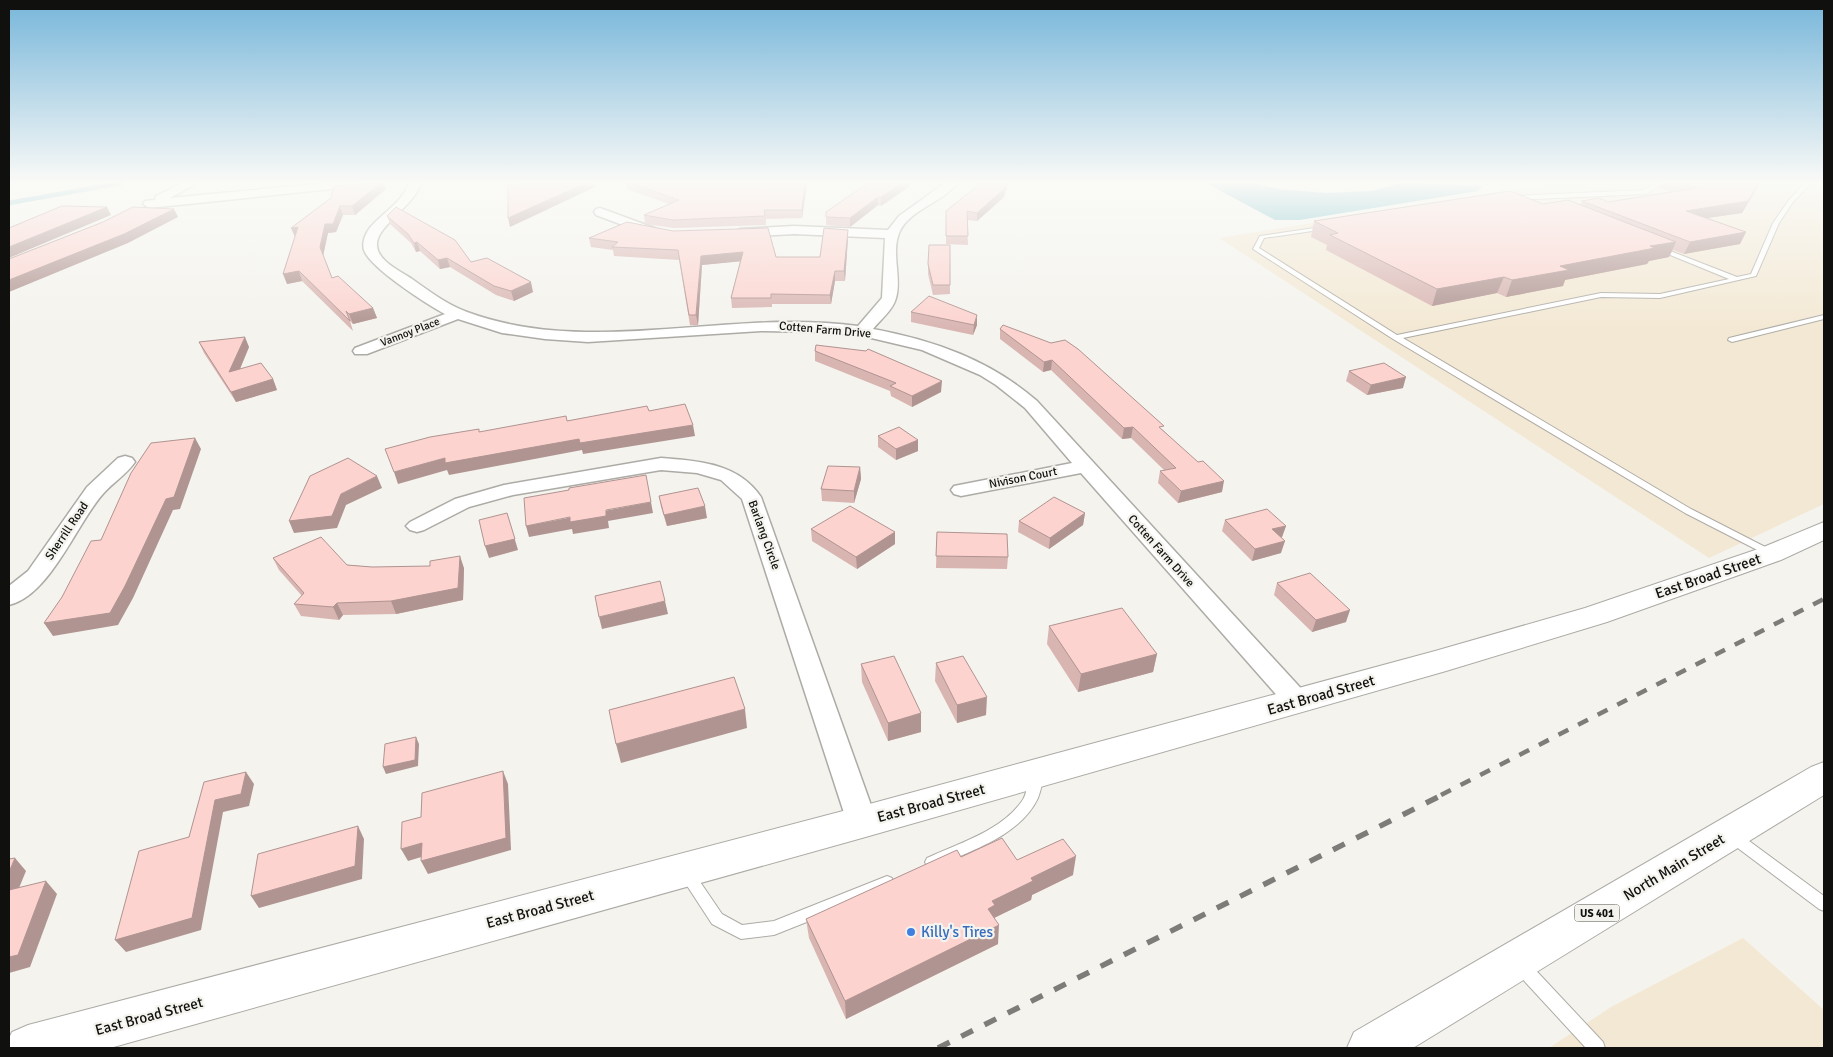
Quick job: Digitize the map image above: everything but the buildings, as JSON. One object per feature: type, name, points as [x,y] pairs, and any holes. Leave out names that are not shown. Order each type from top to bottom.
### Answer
[{"type":"main road","name":"East Broad Street","points":[[28,1048],[1298,702],[1596,615],[1771,554],[1824,530]]},
{"type":"main road","name":"North Main Street","points":[[1370,1048],[1729,834],[1819,787]]},
{"type":"street","name":"Cotten Farm Drive","points":[[374,232],[370,242],[370,248],[380,262],[435,302],[458,314],[509,329],[564,335],[626,335],[777,326],[807,326],[862,331],[920,344],[968,362],[992,374],[1031,403],[1085,466],[1298,702]]},
{"type":"street","points":[[729,234],[756,232]]},
{"type":"street","points":[[851,232],[892,234],[888,298],[886,304],[862,331]]},
{"type":"street","name":"Vannoy Place","points":[[361,351],[458,314]]},
{"type":"street","name":"Sherrill Road","points":[[9,597],[36,576],[94,491],[125,462]]},
{"type":"street","name":"Barlang Circle","points":[[417,526],[462,503],[512,489],[661,464],[700,467],[728,476],[751,497],[862,822]]},
{"type":"street","name":"Nivison Court","points":[[961,490],[1085,466]]},
{"type":"lane","points":[[1291,232],[1262,237],[1256,249],[1396,337],[1688,510],[1771,554]]},
{"type":"lane","points":[[1396,337],[1601,295],[1660,296],[1754,275],[1772,232]]},
{"type":"lane","points":[[1653,247],[1736,279]]},
{"type":"lane","points":[[1732,340],[1824,317]]},
{"type":"lane","points":[[920,868],[1007,825],[1026,807],[1034,792],[1035,774]]},
{"type":"lane","points":[[1729,834],[1824,904]]},
{"type":"lane","points":[[684,870],[717,919],[741,932],[774,928],[903,877]]},
{"type":"lane","points":[[1517,960],[1597,1048]]},
{"type":"shaded area","points":[[1254,232],[1824,232],[1824,504],[1709,558],[1219,238]]},
{"type":"shaded area","points":[[1743,938],[1824,1010],[1824,1048],[1549,1048],[1611,1007]]},
{"type":"railway","points":[[1441,795],[1824,599]]},
{"type":"railway","points":[[938,1048],[1444,794]]},
{"type":"place","name":"Killy's Tires","points":[[911,932]]}]
